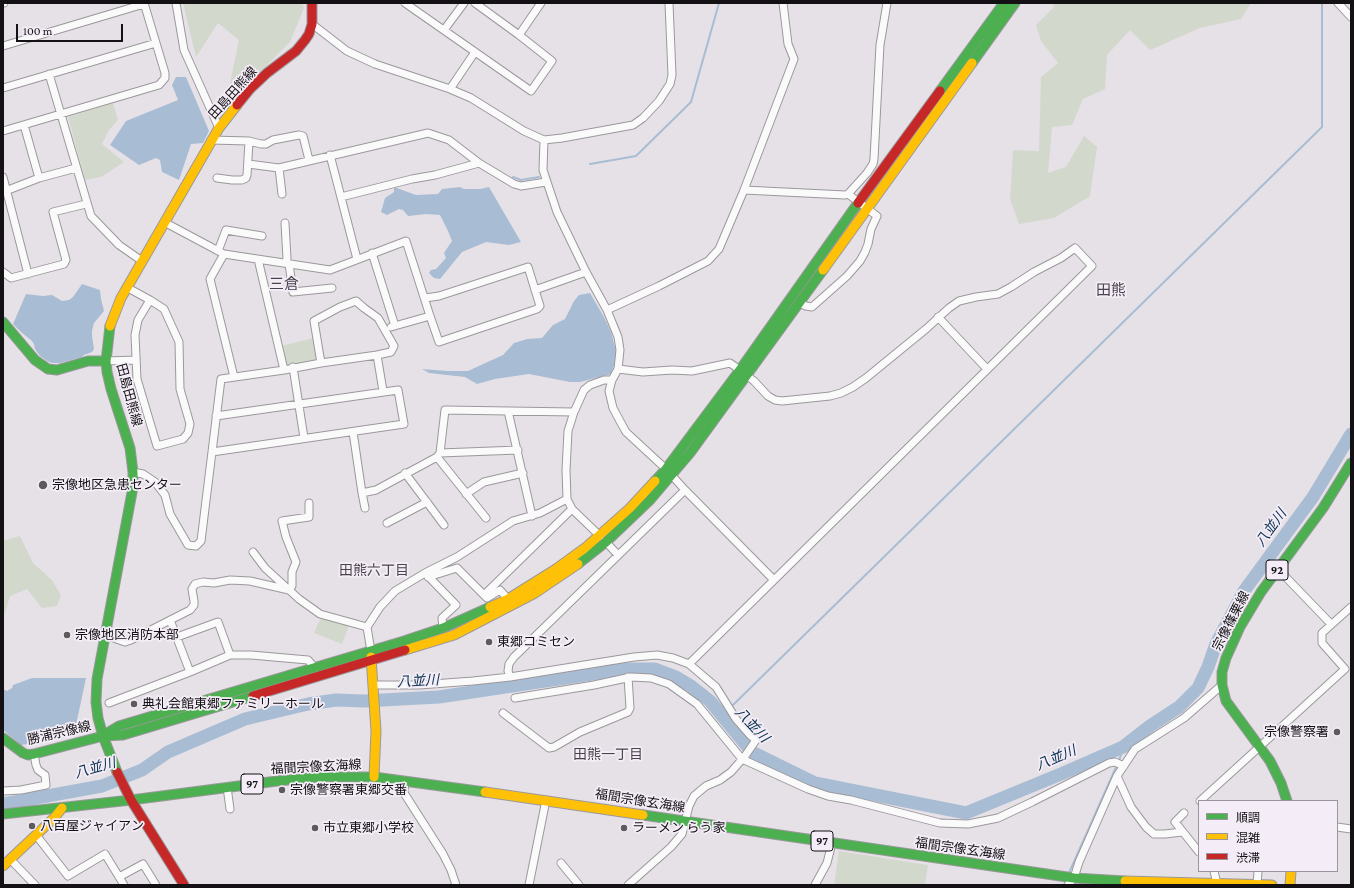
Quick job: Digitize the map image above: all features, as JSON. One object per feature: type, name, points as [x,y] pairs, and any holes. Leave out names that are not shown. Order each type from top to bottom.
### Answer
[{"type":"main road","name":"田島田熊線","points":[[184,885],[131,800],[124,786],[103,736],[96,702],[97,679],[133,487],[130,448],[111,389],[106,361],[111,322],[115,310],[142,261],[219,128],[250,89],[267,73],[296,51],[309,34],[312,24],[312,3]]},
{"type":"main road","points":[[103,736],[123,735],[454,635],[535,593],[565,573],[603,539],[630,508],[669,472],[743,372],[859,202],[1004,3]]},
{"type":"main road","points":[[743,372],[799,303],[1015,3]]},
{"type":"main road","points":[[3,322],[35,360],[48,369],[57,370],[88,362],[106,361]]},
{"type":"main road","name":"宗像篠栗線","points":[[1286,800],[1276,772],[1260,746],[1230,707],[1222,685],[1224,665],[1240,627],[1261,592],[1323,508],[1351,463]]},
{"type":"main road","points":[[103,736],[120,726],[443,628],[508,599],[603,539]]},
{"type":"main road","points":[[371,651],[376,731],[374,777]]},
{"type":"main road","name":"勝浦宗像線","points":[[3,738],[28,755],[103,736]]},
{"type":"main road","name":"福間宗像玄海線","points":[[3,814],[321,777],[374,777],[405,780],[686,821],[1071,882],[1272,885]]},
{"type":"main road","points":[[3,866],[54,818],[62,808]]},
{"type":"main road","points":[[1290,885],[1291,872]]},
{"type":"street","points":[[3,46],[144,3],[165,78],[159,85],[3,131]]},
{"type":"street","points":[[176,3],[184,50],[219,128]]},
{"type":"street","points":[[406,3],[415,6],[444,30],[531,91],[552,61],[474,3]]},
{"type":"street","points":[[444,30],[464,3]]},
{"type":"street","points":[[519,35],[541,3]]},
{"type":"street","points":[[312,24],[347,51],[375,64],[450,89],[472,98],[524,131],[544,140],[633,125],[643,118],[659,101],[670,84],[672,75],[669,3]]},
{"type":"street","points":[[607,310],[708,261],[719,249],[744,190],[794,59],[788,44],[783,3]]},
{"type":"street","points":[[744,190],[845,195],[848,194],[867,173],[873,164],[874,159],[880,45],[887,3]]},
{"type":"street","points":[[1338,3],[1351,17]]},
{"type":"street","points":[[3,88],[156,43]]},
{"type":"street","points":[[450,89],[475,52]]},
{"type":"street","points":[[50,74],[60,114],[86,204],[91,216],[119,245],[142,261]]},
{"type":"street","points":[[24,125],[39,178]]},
{"type":"street","points":[[248,164],[279,168],[428,133],[449,140],[479,163],[514,184],[522,186],[546,182]]},
{"type":"street","points":[[211,140],[249,141],[266,144],[273,140],[299,135],[303,136],[309,160]]},
{"type":"street","points":[[544,140],[543,170],[557,212],[586,272],[607,310],[618,337],[620,350],[618,369],[612,380],[609,391],[613,408],[626,432],[669,472],[684,490],[773,579]]},
{"type":"street","points":[[217,178],[242,180],[246,178],[249,141]]},
{"type":"street","points":[[330,155],[357,259]]},
{"type":"street","points":[[341,197],[479,163]]},
{"type":"street","points":[[5,191],[39,178],[76,168]]},
{"type":"street","points":[[279,168],[282,194]]},
{"type":"street","points":[[3,177],[5,191],[28,274]]},
{"type":"street","points":[[799,303],[812,307],[847,276],[860,261],[867,248],[871,229],[877,216],[848,194]]},
{"type":"street","points":[[3,272],[11,278],[64,264],[66,260],[53,212],[86,204]]},
{"type":"street","points":[[164,222],[221,253],[330,270],[406,241],[424,298],[439,342],[537,309],[540,306],[528,267],[439,296],[424,298]]},
{"type":"street","points":[[285,223],[286,259],[293,292],[332,288]]},
{"type":"street","points":[[234,376],[210,279],[221,253],[226,230],[262,236]]},
{"type":"street","points":[[618,369],[643,372],[672,370],[692,371],[730,363],[754,381],[768,396],[775,400],[782,401],[830,396],[853,387],[866,378],[959,301],[998,294],[1034,272],[1061,258],[1075,248],[1092,266],[773,579],[689,664]]},
{"type":"street","points":[[372,253],[395,326]]},
{"type":"street","points":[[258,259],[284,370]]},
{"type":"street","points":[[535,290],[586,272]]},
{"type":"street","points":[[128,288],[150,300],[164,309],[179,342],[180,389],[190,424],[188,433],[183,439],[157,446],[137,379],[136,360],[135,335],[138,320],[150,300]]},
{"type":"street","points":[[133,472],[143,474],[155,482],[165,495],[170,514],[188,545],[196,546],[201,541],[220,379],[284,370],[321,362],[377,355],[391,352],[394,346],[378,318],[356,301],[340,307],[314,321],[321,362]]},
{"type":"street","points":[[385,329],[430,316]]},
{"type":"street","points":[[938,317],[987,369]]},
{"type":"street","points":[[377,355],[383,391]]},
{"type":"street","points":[[106,361],[136,360]]},
{"type":"street","points":[[294,367],[304,438]]},
{"type":"street","points":[[612,380],[604,380],[590,385],[584,390],[574,412],[568,431],[566,470],[567,499],[572,509],[618,555]]},
{"type":"street","points":[[212,452],[404,424],[398,390],[216,416]]},
{"type":"street","points":[[486,518],[466,494],[438,455],[445,410],[574,412]]},
{"type":"street","points":[[508,411],[532,516]]},
{"type":"street","points":[[353,432],[365,508]]},
{"type":"street","points":[[362,493],[376,490],[438,455],[518,450]]},
{"type":"street","points":[[405,473],[444,525]]},
{"type":"street","points":[[466,494],[484,482],[523,473]]},
{"type":"street","points":[[510,677],[508,672],[509,664],[514,657],[684,490]]},
{"type":"street","points":[[371,651],[367,627],[380,607],[395,591],[427,575],[513,521],[540,513],[567,499]]},
{"type":"street","points":[[387,524],[427,502]]},
{"type":"street","points":[[289,590],[292,586],[292,572],[296,562],[282,522],[308,517],[309,503]]},
{"type":"street","points":[[484,595],[572,509]]},
{"type":"street","points":[[253,552],[265,568],[289,590],[320,614],[367,627]]},
{"type":"street","points":[[427,575],[457,568],[487,598],[500,590],[508,599]]},
{"type":"street","points":[[1278,569],[1331,624]]},
{"type":"street","points":[[427,575],[456,605],[442,618],[443,628]]},
{"type":"street","points":[[105,635],[125,642],[190,610],[194,605],[192,589],[195,584],[202,582],[214,583],[230,580],[250,581],[289,590]]},
{"type":"street","points":[[1201,800],[1345,669],[1322,643],[1322,633],[1351,607]]},
{"type":"street","points":[[170,620],[190,672]]},
{"type":"street","points":[[177,636],[218,622],[230,655]]},
{"type":"street","points":[[109,703],[230,655],[251,655],[308,660],[315,668]]},
{"type":"street","points":[[373,687],[419,685],[510,677],[634,657],[657,655],[673,658],[689,664],[716,687],[736,719],[756,740],[731,772],[720,780],[706,786],[694,796],[689,806],[682,834],[671,847],[628,885]]},
{"type":"street","points":[[514,698],[594,685],[628,677],[651,678],[669,684],[681,691],[697,704],[743,758],[808,789],[828,796],[851,800],[940,823],[974,823],[998,818],[1109,763],[1114,762],[1124,766]]},
{"type":"street","points":[[503,713],[549,748],[554,747],[580,732],[628,712],[630,708],[628,677]]},
{"type":"street","points":[[1071,882],[1117,776],[1135,749],[1184,718],[1222,685]]},
{"type":"street","points":[[3,792],[46,785],[45,775],[38,770],[34,754]]},
{"type":"street","points":[[1117,776],[1130,807],[1146,827],[1154,834],[1182,832]]},
{"type":"street","points":[[405,780],[404,793],[442,854],[451,870],[456,885]]},
{"type":"street","points":[[227,787],[230,809]]},
{"type":"street","points":[[529,885],[546,800]]},
{"type":"street","points":[[1184,814],[1175,822],[1198,851]]},
{"type":"street","points":[[1338,827],[1351,829]]},
{"type":"street","points":[[36,835],[68,876],[105,854],[124,885]]},
{"type":"street","points":[[815,885],[827,863],[832,843]]},
{"type":"street","points":[[10,859],[35,885]]},
{"type":"street","points":[[561,863],[579,885]]},
{"type":"street","points":[[119,877],[143,864],[156,885]]},
{"type":"street","points":[[1214,872],[1217,884]]},
{"type":"street","points":[[1257,885],[1258,872]]},
{"type":"shaded area","points":[[183,3],[302,3],[304,8],[290,42],[225,107],[239,40],[218,23],[196,57]]},
{"type":"shaded area","points":[[1053,3],[1251,3],[1241,19],[1200,28],[1150,50],[1130,30],[1107,55],[1105,89],[1083,99],[1072,125],[1052,127],[1048,173],[1066,167],[1084,136],[1097,147],[1090,196],[1054,218],[1019,224],[1010,199],[1013,150],[1039,151],[1041,77],[1058,63],[1041,41],[1036,25],[1054,7]]},
{"type":"shaded area","points":[[113,103],[118,120],[109,130],[102,144],[124,162],[101,177],[85,180],[68,117]]},
{"type":"shaded area","points":[[314,338],[317,358],[316,362],[287,366],[285,364],[281,346]]},
{"type":"shaded area","points":[[20,536],[33,563],[52,580],[61,595],[57,606],[42,608],[27,589],[10,596],[3,619],[3,541]]},
{"type":"shaded area","points":[[321,617],[349,625],[342,644],[314,633]]},
{"type":"shaded area","points":[[839,851],[928,865],[925,885],[834,885]]},
{"type":"water","points":[[176,77],[186,77],[209,131],[203,143],[191,144],[179,180],[162,172],[160,160],[156,158],[139,165],[110,145],[126,121],[178,100],[172,85]]},
{"type":"water","points":[[394,187],[416,195],[438,194],[442,189],[460,187],[464,189],[480,189],[489,187],[521,242],[509,245],[486,242],[462,252],[440,279],[434,278],[429,273],[431,270],[436,269],[446,258],[444,253],[452,241],[448,231],[440,215],[426,214],[408,216],[403,210],[399,209],[387,215],[381,212],[385,198],[394,192]]},
{"type":"water","points":[[82,284],[100,290],[104,311],[94,323],[92,336],[94,349],[92,352],[82,357],[60,363],[52,363],[47,361],[40,356],[31,340],[13,324],[26,294],[43,296],[52,295],[62,301],[69,300],[73,297]]},
{"type":"water","points":[[590,293],[611,332],[616,351],[611,374],[580,382],[570,382],[529,374],[495,379],[477,384],[465,377],[429,373],[422,369],[468,371],[503,355],[514,343],[527,339],[542,338],[553,325],[565,319],[574,301],[579,295]]},
{"type":"water","points":[[32,678],[86,678],[75,730],[21,745],[3,730],[3,689],[7,691],[12,688],[13,685]]},
{"type":"waterway","points":[[590,164],[636,156],[691,102],[719,3]]},
{"type":"waterway","points":[[733,705],[1322,127],[1322,3]]},
{"type":"waterway","points":[[513,177],[521,180],[539,177]]},
{"type":"waterway","name":"八並川","points":[[3,804],[102,786],[142,770],[168,752],[245,719],[308,704],[336,700],[364,701],[439,697],[625,669],[655,669],[676,677],[691,686],[710,701],[752,752],[815,783],[966,813],[1123,747],[1150,726],[1179,707],[1198,688],[1208,667],[1216,644],[1244,591],[1313,497],[1351,434]]},
{"type":"waterway","points":[[1119,761],[1123,747]]},
{"type":"waterway","points":[[1069,873],[1117,765]]},
{"type":"traffic: fast","points":[[940,91],[1004,3]]},
{"type":"traffic: fast","points":[[972,63],[1015,3]]},
{"type":"traffic: fast","points":[[655,481],[666,469],[740,370],[858,203]]},
{"type":"traffic: fast","points":[[578,564],[606,542],[650,500],[690,453],[823,270]]},
{"type":"traffic: fast","points":[[3,322],[35,360],[48,369],[57,370],[88,361],[106,361]]},
{"type":"traffic: fast","points":[[110,326],[106,361],[107,372],[130,448],[133,472],[133,487],[97,679],[96,702],[98,718],[103,736],[117,772]]},
{"type":"traffic: fast","points":[[1287,800],[1281,783],[1270,761],[1226,701],[1222,685],[1222,672],[1226,658],[1240,627],[1261,592],[1323,508],[1351,463]]},
{"type":"traffic: fast","points":[[104,735],[119,726],[404,641],[443,628],[490,607]]},
{"type":"traffic: fast","points":[[3,738],[23,753],[28,755],[34,754],[103,736],[123,735],[253,696]]},
{"type":"traffic: fast","points":[[3,814],[321,777],[374,777],[485,792]]},
{"type":"traffic: fast","points":[[643,815],[1074,878],[1125,881]]},
{"type":"traffic: slow","points":[[823,270],[972,63]]},
{"type":"traffic: slow","points":[[110,326],[121,298],[219,128],[237,105]]},
{"type":"traffic: slow","points":[[490,607],[508,599],[556,569],[585,548],[630,508],[655,481]]},
{"type":"traffic: slow","points":[[405,650],[454,635],[535,593],[578,564]]},
{"type":"traffic: slow","points":[[371,657],[376,731],[374,777]]},
{"type":"traffic: slow","points":[[485,792],[643,815]]},
{"type":"traffic: slow","points":[[3,866],[54,818],[62,808]]},
{"type":"traffic: slow","points":[[1290,885],[1291,872]]},
{"type":"traffic: slow","points":[[1125,881],[1272,885]]},
{"type":"traffic: jam","points":[[237,105],[250,89],[267,73],[296,51],[305,40],[309,34],[312,24],[312,3]]},
{"type":"traffic: jam","points":[[858,203],[940,91]]},
{"type":"traffic: jam","points":[[253,696],[405,650]]},
{"type":"traffic: jam","points":[[117,772],[131,800],[184,885]]},
{"type":"place","name":"宗像地区急患センター","points":[[43,485]]},
{"type":"place","name":"宗像地区消防本部","points":[[67,635]]},
{"type":"place","name":"東郷コミセン","points":[[489,642]]},
{"type":"place","name":"典礼会館東郷ファミリーホール","points":[[134,704]]},
{"type":"place","name":"宗像警察署","points":[[1337,732]]},
{"type":"place","name":"宗像警察署東郷交番","points":[[282,790]]},
{"type":"place","name":"八百屋ジャイアン","points":[[32,826]]},
{"type":"place","name":"市立東郷小学校","points":[[315,828]]},
{"type":"place","name":"ラーメン らう家","points":[[624,828]]},
{"type":"district","name":"三倉","points":[[284,284]]},
{"type":"district","name":"田熊","points":[[1111,290]]},
{"type":"district","name":"田熊六丁目","points":[[374,571]]},
{"type":"district","name":"田熊一丁目","points":[[608,755]]}]
